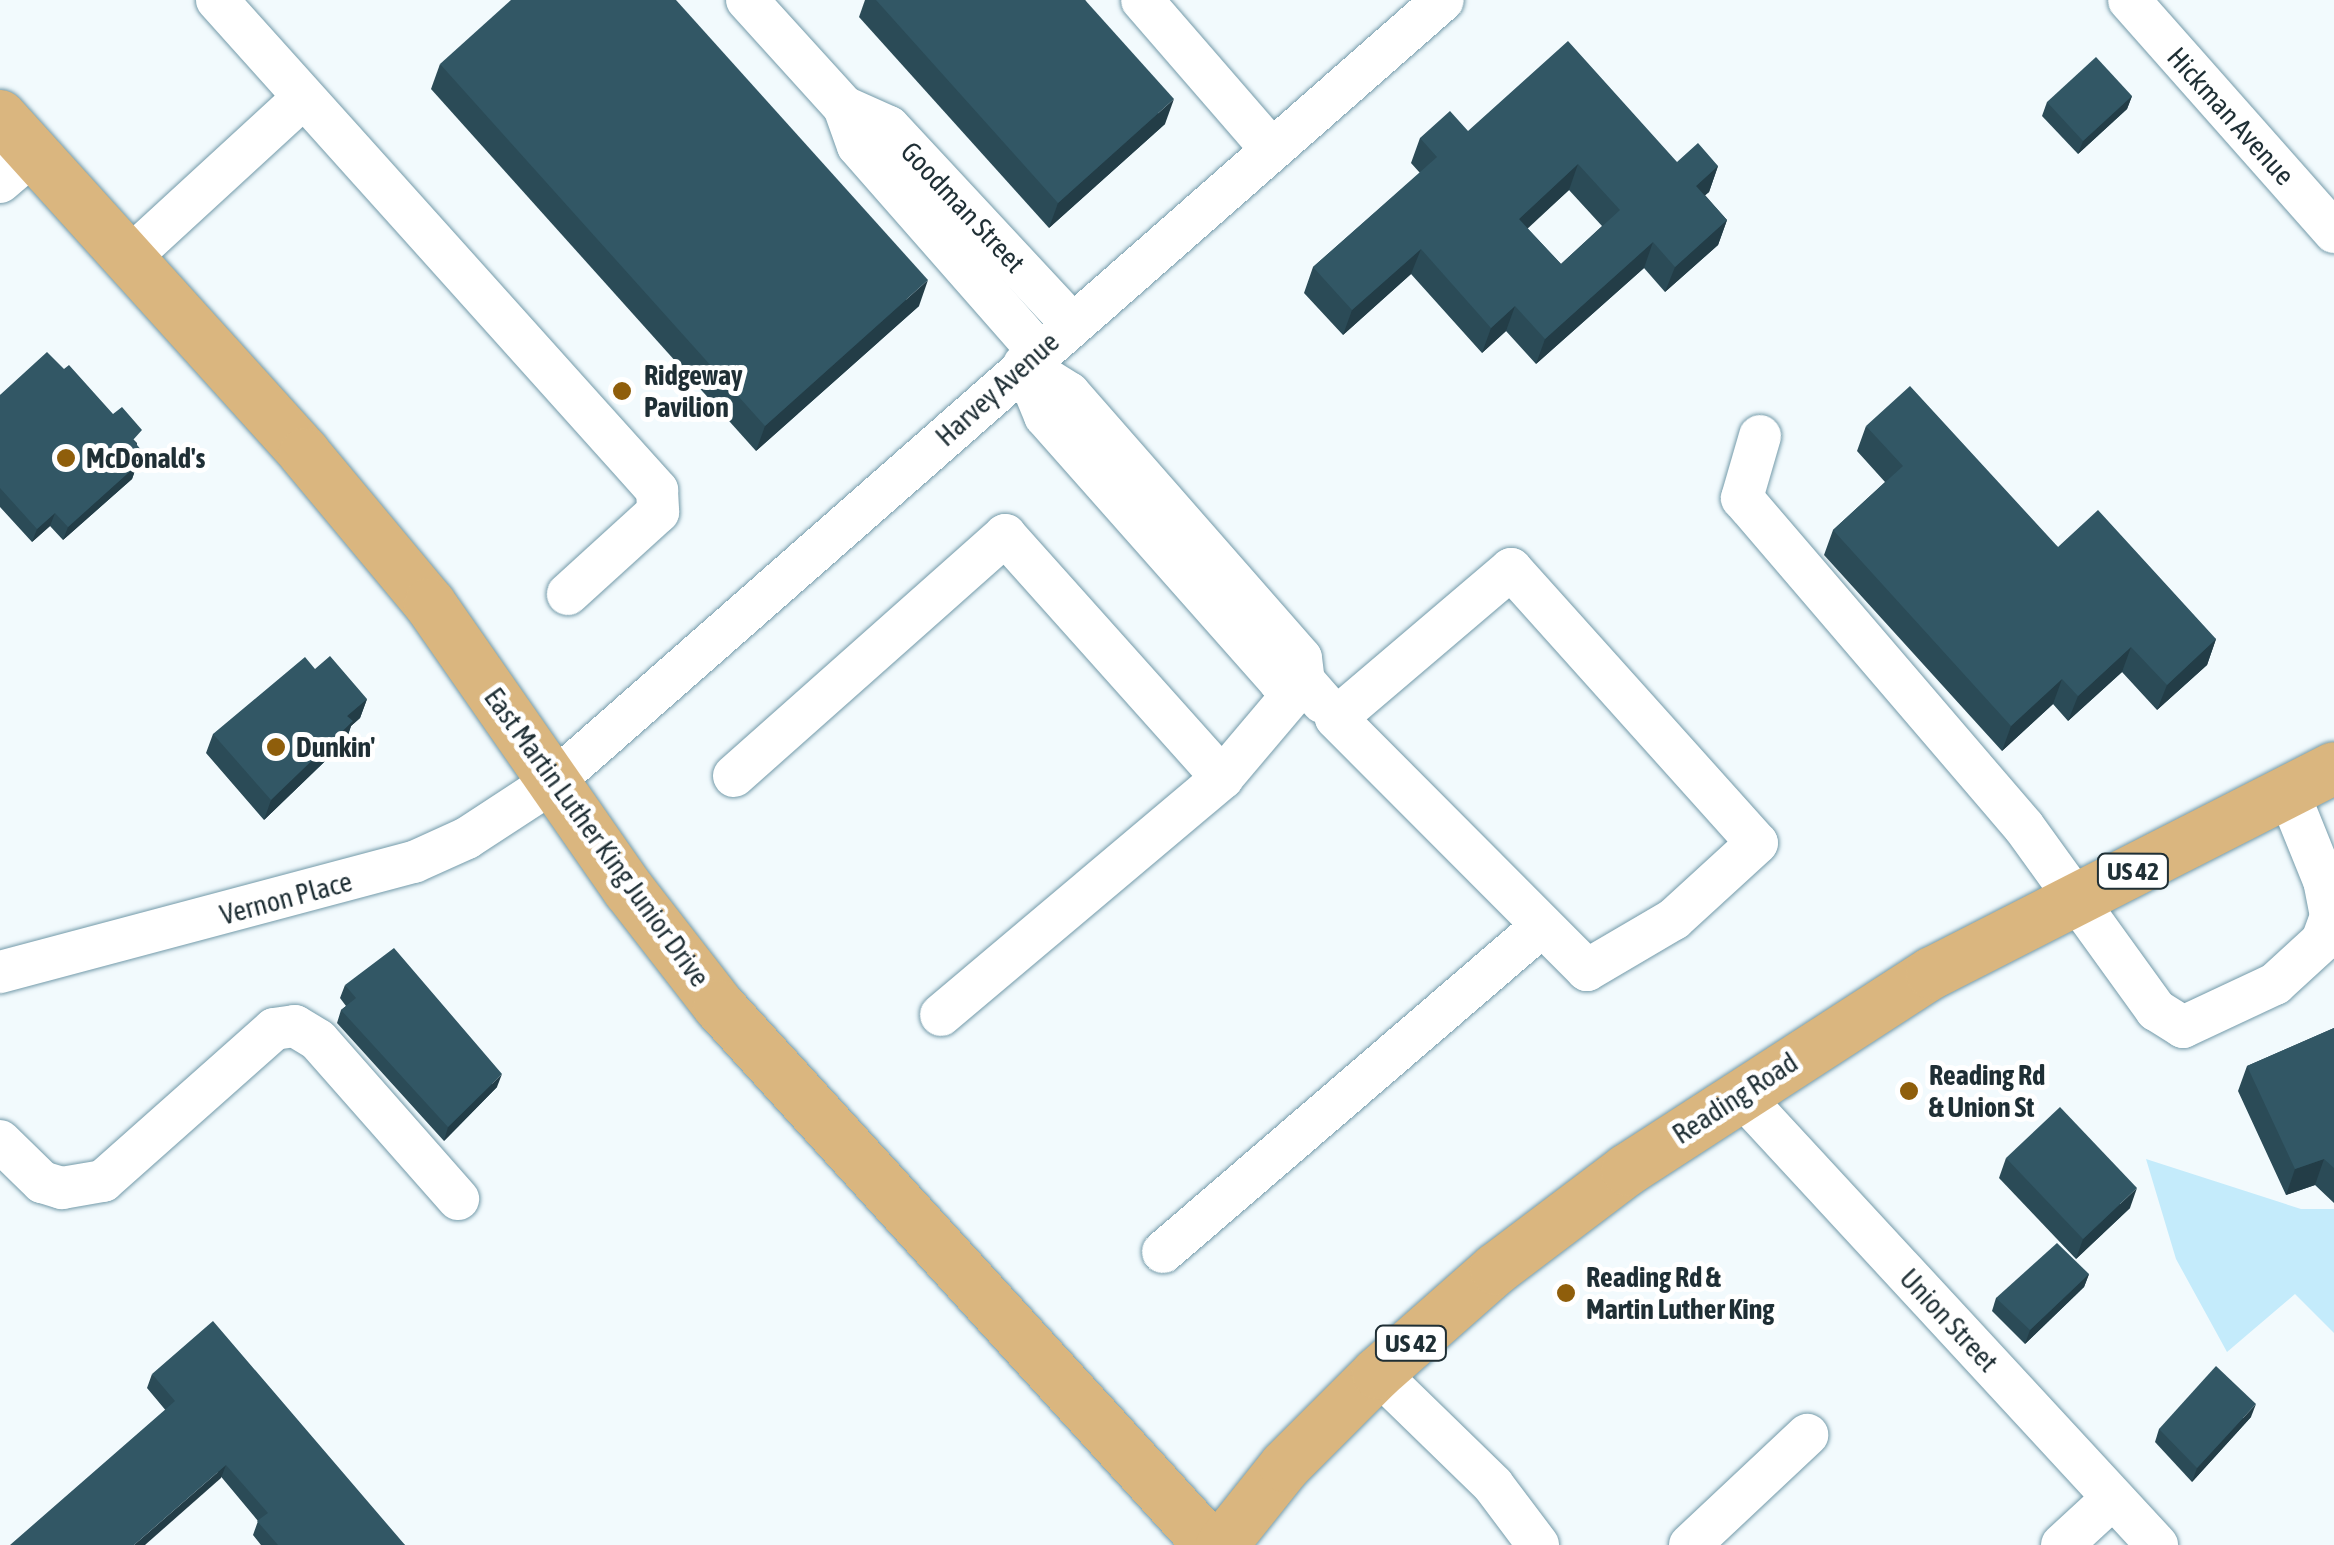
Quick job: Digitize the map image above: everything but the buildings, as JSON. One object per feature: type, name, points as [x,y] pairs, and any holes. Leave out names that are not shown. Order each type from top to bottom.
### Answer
[{"type":"main road","name":"East Martin Luther King Junior Drive","points":[[11,150],[129,258],[430,604],[719,1006],[1210,1545]]},
{"type":"main road","name":"Reading Road","points":[[1222,1545],[1285,1466],[1378,1373],[1571,1211],[1932,973],[2334,768]]},
{"type":"street","points":[[217,0],[657,490],[658,512],[568,594]]},
{"type":"street","name":"Goodman Street","points":[[746,0],[844,106],[889,127],[1071,323]]},
{"type":"street","points":[[1142,0],[1271,149]]},
{"type":"street","name":"Harvey Avenue","points":[[554,780],[1442,0]]},
{"type":"street","name":"Hickman Avenue","points":[[2129,0],[2334,232]]},
{"type":"street","points":[[129,258],[302,99]]},
{"type":"street","name":"Goodman Street","points":[[844,106],[858,146],[1031,358],[1045,416],[1280,682],[1304,681]]},
{"type":"street","points":[[1760,436],[1742,498],[2080,898],[2156,1010],[2183,1027],[2207,1020],[2275,984],[2322,941],[2331,916],[2288,792]]},
{"type":"street","points":[[734,776],[1006,534],[1222,778]]},
{"type":"street","points":[[941,1016],[1222,778],[1304,681],[1336,718],[1540,928],[1587,970],[1674,919],[1757,843],[1511,569],[1336,718]]},
{"type":"street","name":"Vernon Place","points":[[0,972],[414,862],[467,838],[554,780]]},
{"type":"street","points":[[1164,1252],[1540,928]]},
{"type":"street","points":[[0,1141],[42,1182],[72,1188],[103,1180],[264,1037],[295,1026],[318,1040],[458,1199]]},
{"type":"street","name":"Union Street","points":[[1741,1096],[2157,1545]]},
{"type":"street","points":[[1378,1373],[1493,1485],[1538,1545]]},
{"type":"street","points":[[1690,1545],[1807,1435]]},
{"type":"street","points":[[2062,1545],[2114,1498]]},
{"type":"shaded area","points":[[2146,1159],[2301,1209],[2334,1209],[2334,1333],[2295,1294],[2227,1352],[2176,1259]]},
{"type":"place","name":"Ridgeway Pavilion","points":[[622,391]]},
{"type":"place","name":"McDonald's","points":[[66,458]]},
{"type":"place","name":"Dunkin'","points":[[276,747]]},
{"type":"place","name":"Reading Rd & Union St","points":[[1909,1091]]},
{"type":"place","name":"Reading Rd & Martin Luther King","points":[[1566,1293]]}]
